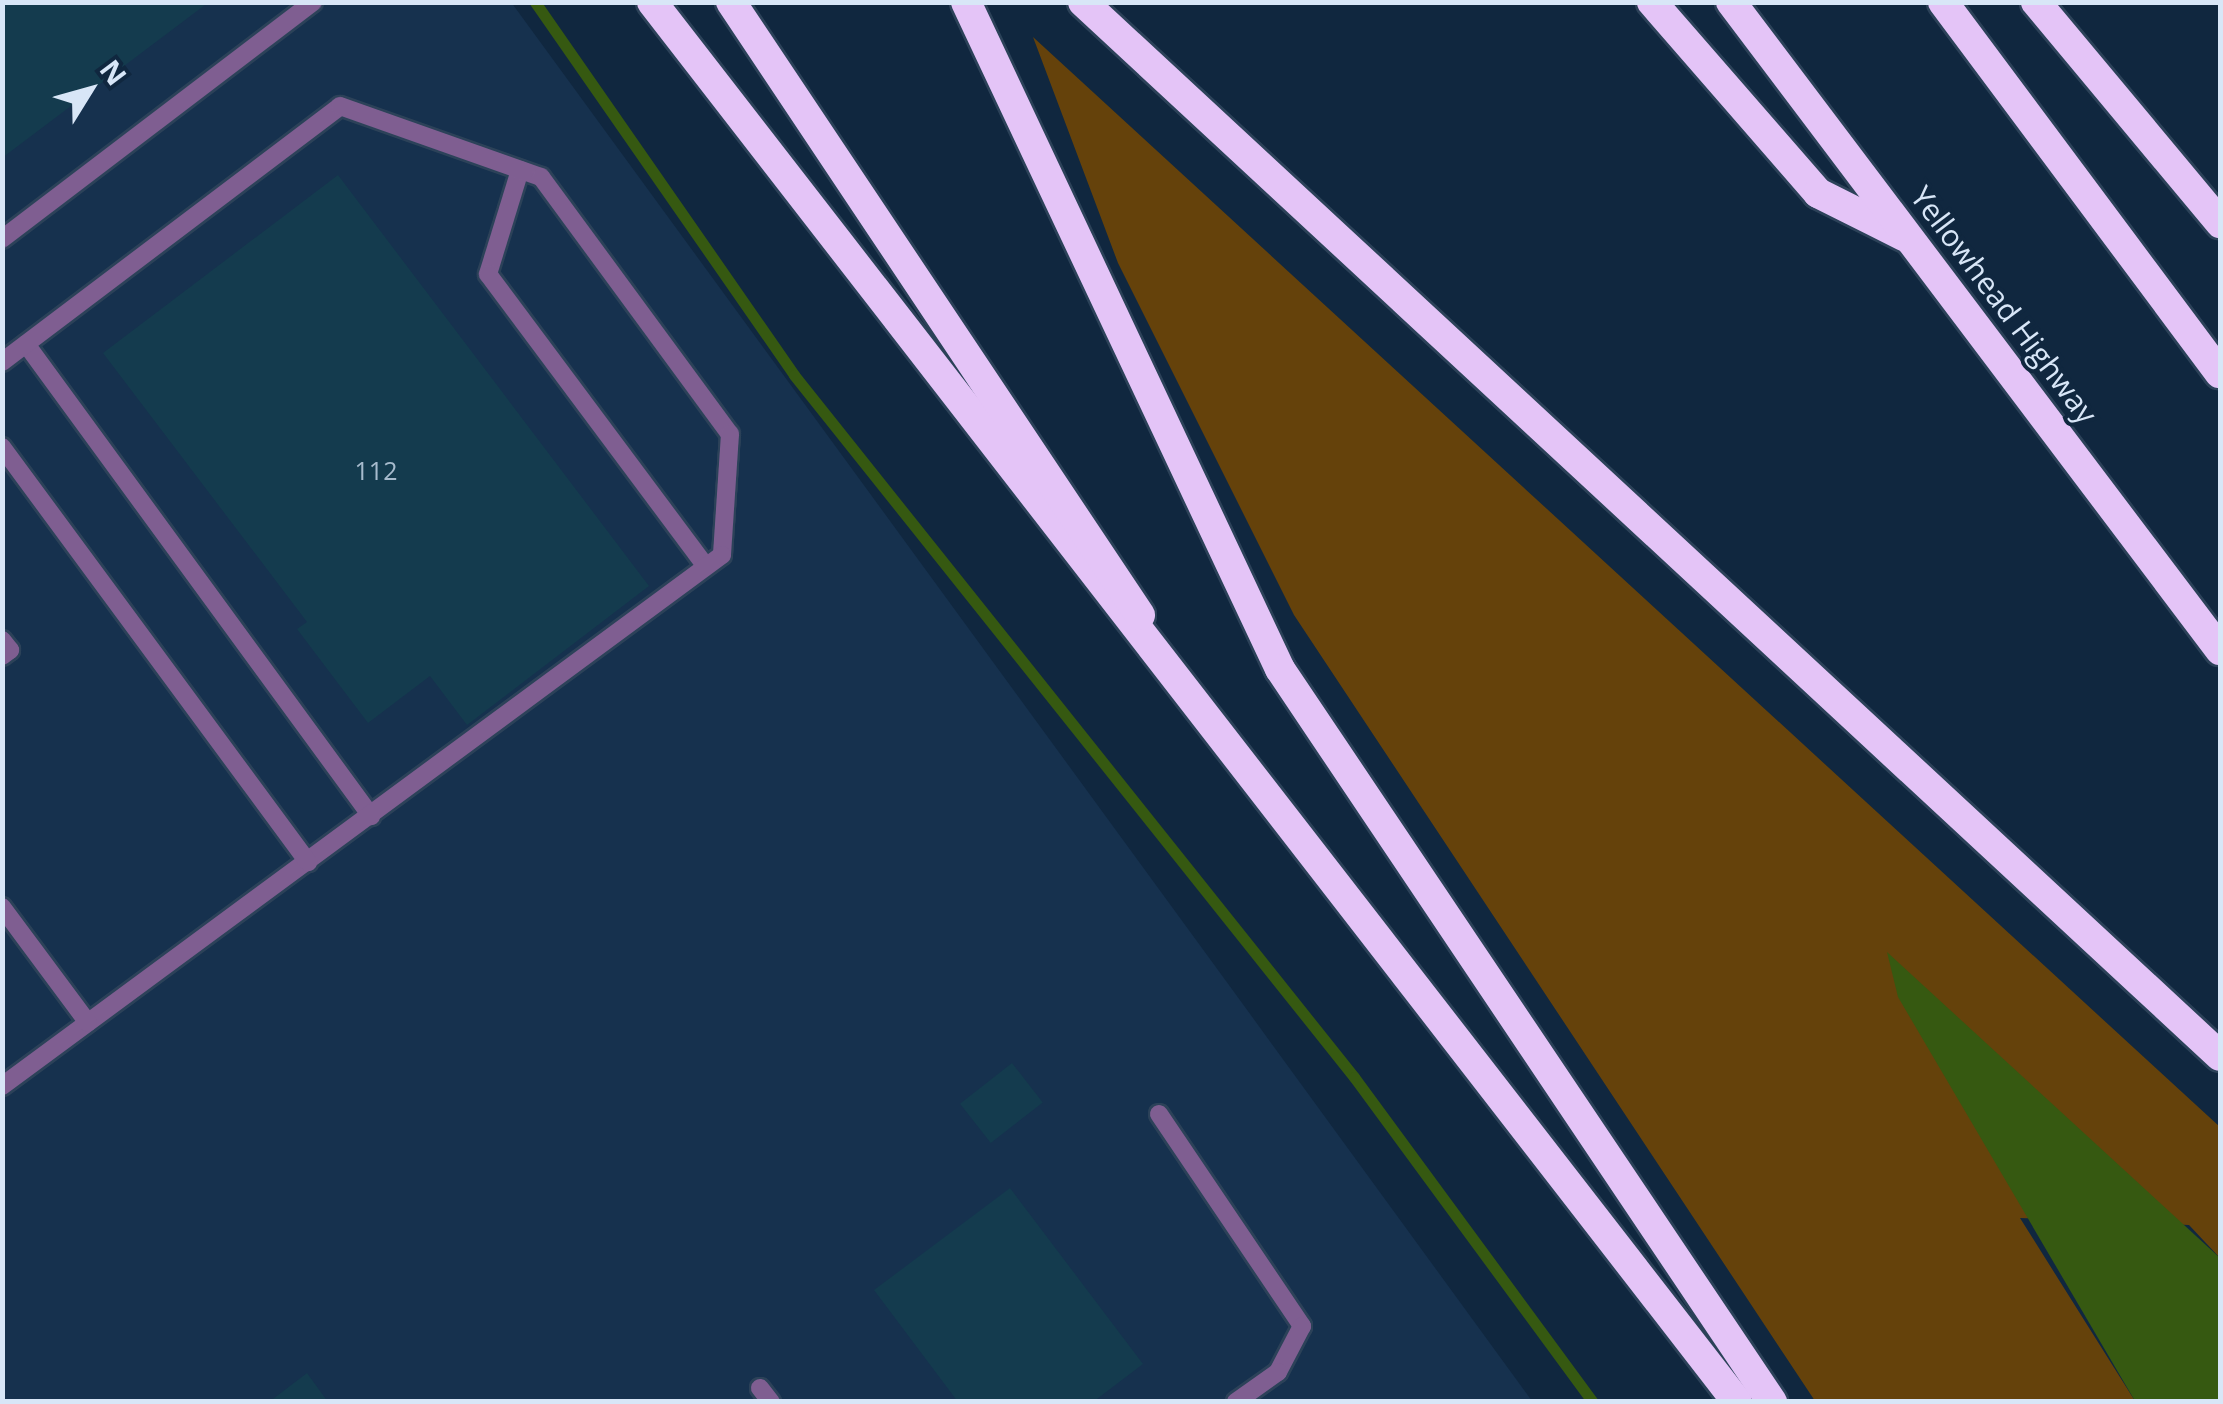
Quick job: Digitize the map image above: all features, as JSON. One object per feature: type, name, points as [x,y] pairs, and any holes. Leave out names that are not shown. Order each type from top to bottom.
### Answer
[{"type":"highway","points":[[652,2],[1204,719],[1738,1402]]},
{"type":"highway","points":[[731,2],[1204,719]]},
{"type":"highway","points":[[966,2],[1280,668],[1772,1402]]},
{"type":"highway","points":[[1084,2],[2220,1056]]},
{"type":"highway","points":[[1652,2],[1818,194],[1912,240]]},
{"type":"highway","name":"Yellowhead Highway","points":[[1731,2],[2220,650]]},
{"type":"highway","points":[[1943,2],[2220,373]]},
{"type":"highway","points":[[2036,2],[2220,223]]},
{"type":"lane","points":[[2,238],[313,2]]},
{"type":"lane","points":[[2,362],[340,106],[541,177],[730,434],[722,555],[2,1086]]},
{"type":"lane","points":[[520,170],[488,274],[706,566]]},
{"type":"lane","points":[[26,344],[371,816]]},
{"type":"lane","points":[[2,447],[308,862]]},
{"type":"lane","points":[[2,640],[10,650],[2,656]]},
{"type":"lane","points":[[6,918],[88,1022]]},
{"type":"lane","points":[[1159,1114],[1302,1326],[1278,1372],[1236,1402]]},
{"type":"shaded area","points":[[511,2],[1532,1401],[3,1402],[3,3]]},
{"type":"shaded area","points":[[1033,37],[2220,1127],[2220,1258],[2189,1225],[2020,1218],[2135,1401],[1815,1401],[1294,615],[1118,263]]},
{"type":"shaded area","points":[[1887,952],[2220,1258],[2220,1401],[2135,1401],[1898,997]]},
{"type":"building","points":[[2,2],[209,2],[2,158]]},
{"type":"building","points":[[338,175],[649,586],[467,725],[430,676],[368,723],[297,629],[307,622],[103,353]]},
{"type":"building","points":[[1012,1063],[1043,1102],[991,1143],[960,1104]]},
{"type":"building","points":[[1010,1188],[1143,1364],[1093,1402],[958,1402],[874,1290]]},
{"type":"building","points":[[307,1373],[328,1402],[269,1402]]},
{"type":"waterway","points":[[535,2],[794,375],[1354,1077],[1593,1402]]}]
